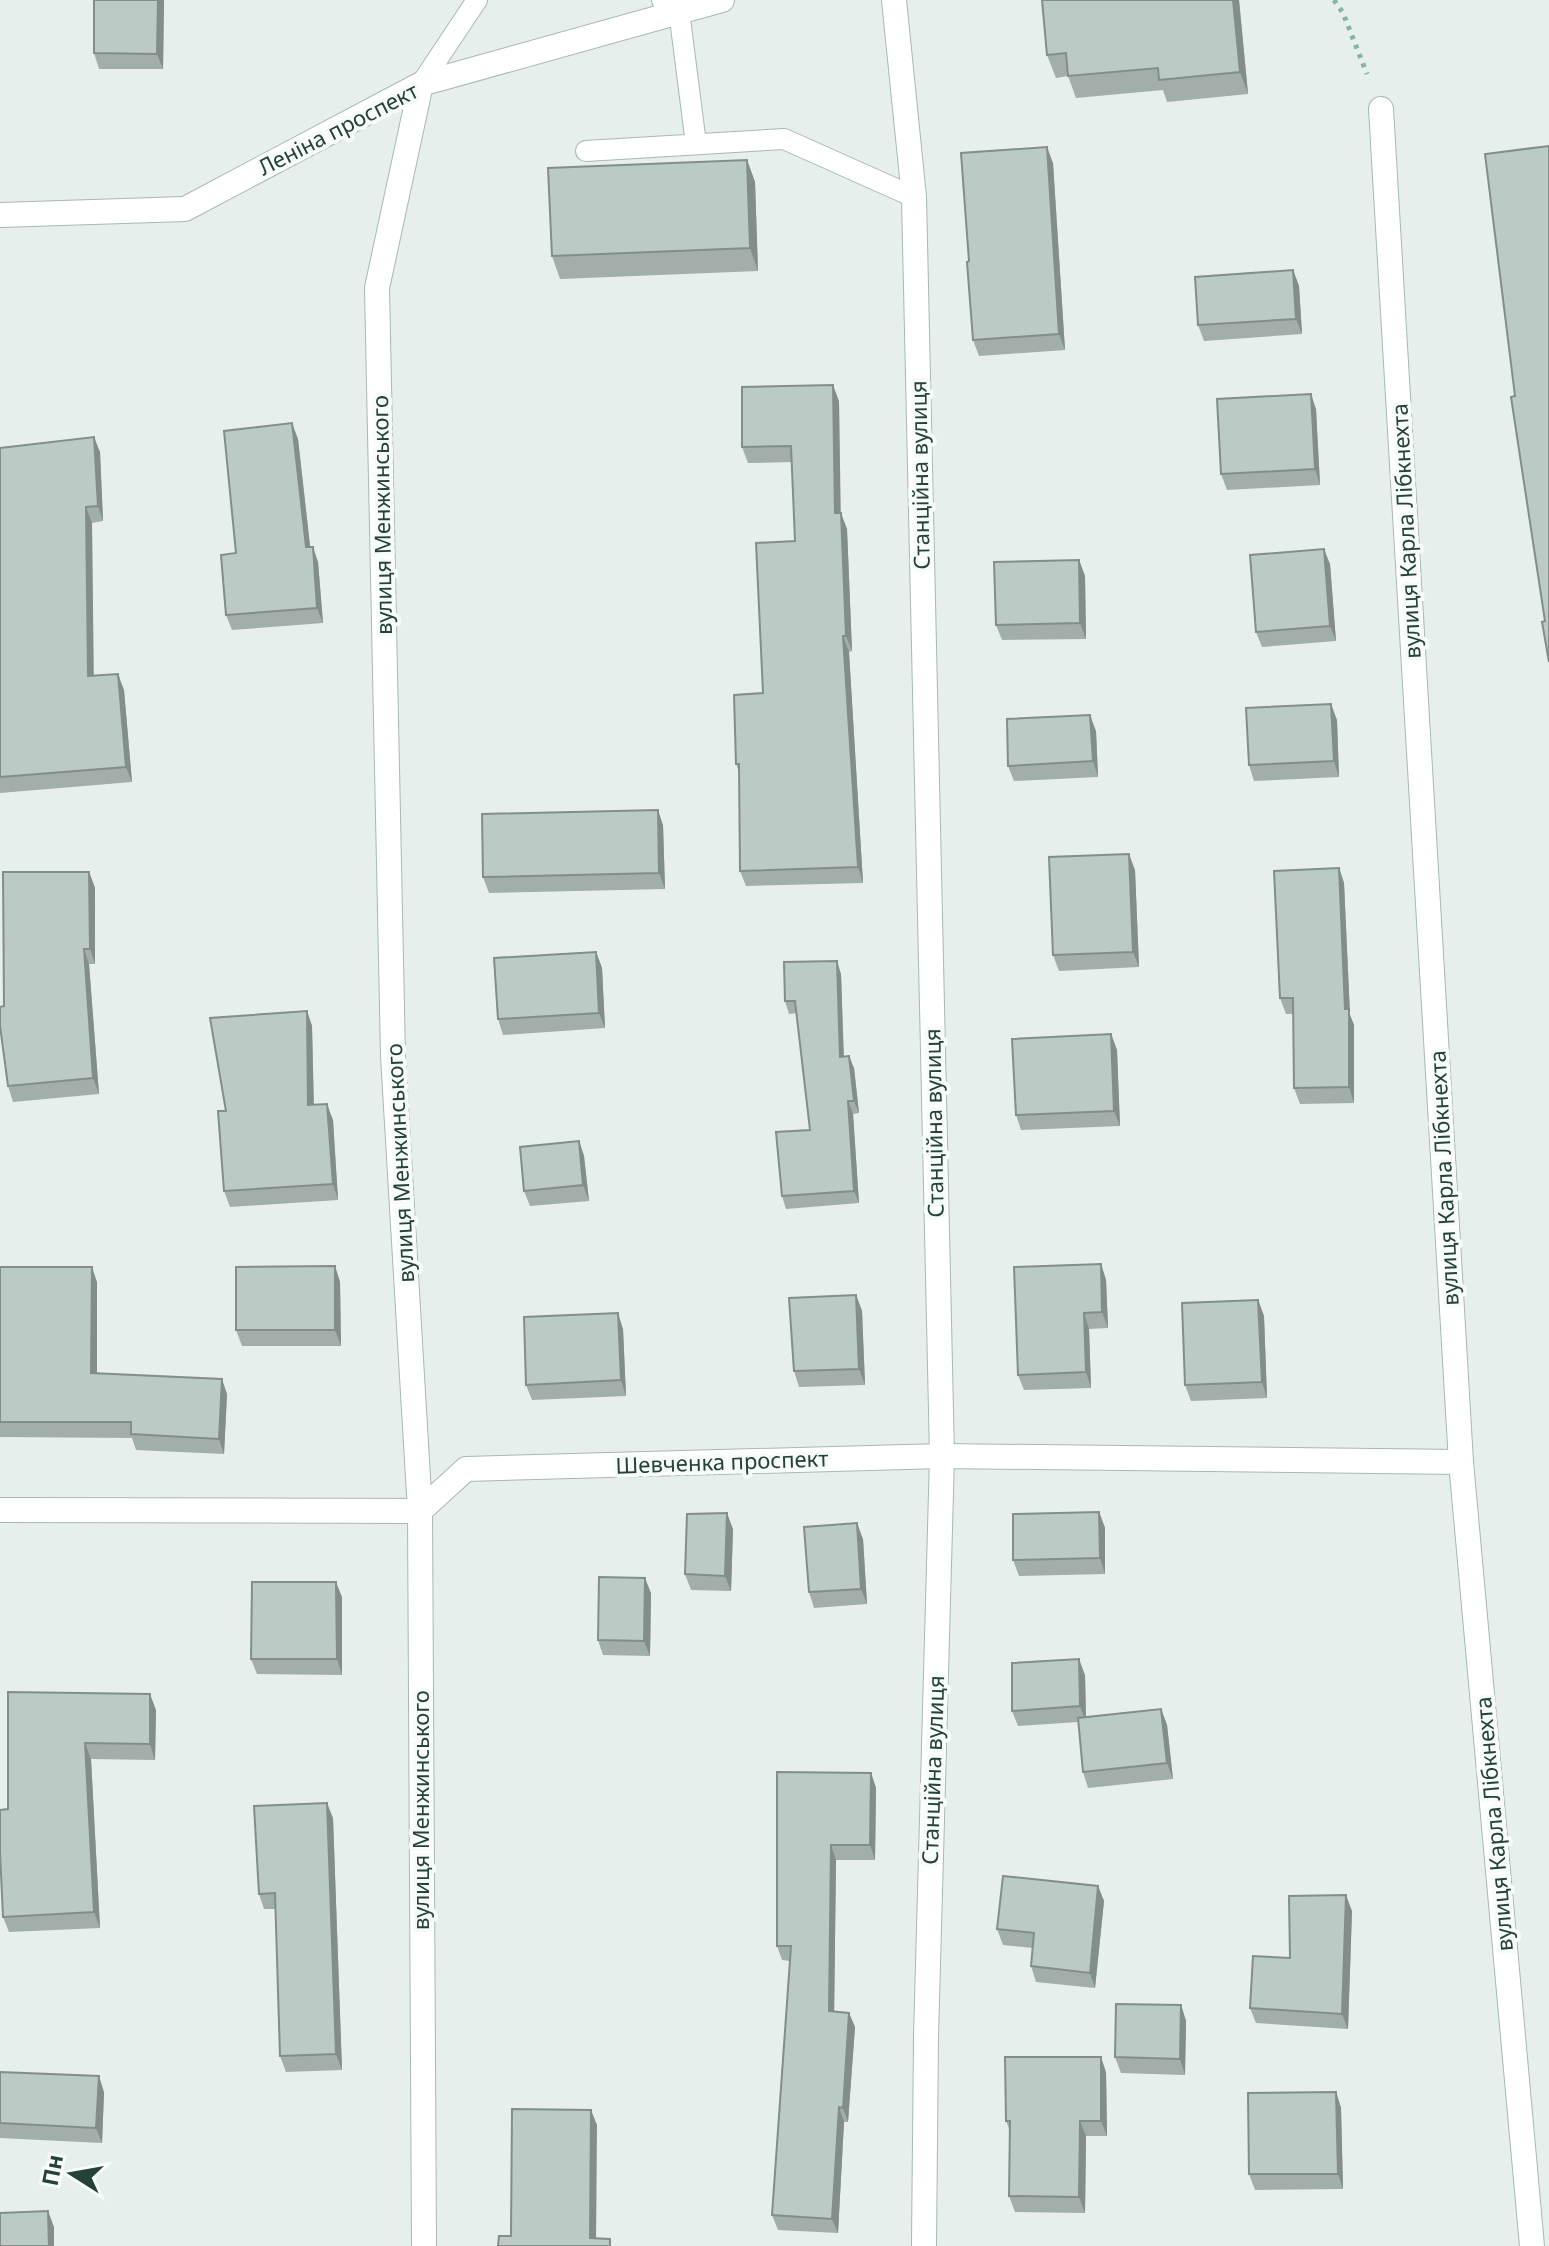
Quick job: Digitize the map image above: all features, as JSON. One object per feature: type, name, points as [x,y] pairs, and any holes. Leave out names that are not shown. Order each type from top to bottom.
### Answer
[{"type":"street","name":"Леніна проспект","points":[[0,215],[185,209],[421,84],[670,6],[722,0]]},
{"type":"street","name":"Станційна вулиця","points":[[894,0],[914,197],[942,1456],[926,2037],[924,2246]]},
{"type":"street","name":"вулиця Менжинського","points":[[421,84],[377,288],[393,1056],[420,1511],[424,2246]]},
{"type":"street","name":"вулиця Карла Лібкнехта","points":[[1381,109],[1461,1462],[1532,2246]]},
{"type":"street","name":"Шевченка проспект","points":[[420,1511],[466,1469],[942,1456],[1461,1462]]},
{"type":"street","points":[[0,1510],[420,1511]]},
{"type":"lane","points":[[421,84],[477,0]]},
{"type":"lane","points":[[670,6],[696,144]]},
{"type":"lane","points":[[586,151],[784,139],[914,197]]},
{"type":"path","points":[[1334,0],[1343,13],[1381,109]]},
{"type":"building","points":[[94,0],[158,0],[157,54],[94,53]]},
{"type":"building","points":[[1042,0],[1233,0],[1240,72],[1159,80],[1158,68],[1068,76],[1066,53],[1047,55]]},
{"type":"building","points":[[1549,146],[1549,662],[1511,397],[1515,396],[1485,154]]},
{"type":"building","points":[[1047,147],[1059,334],[973,340],[961,153]]},
{"type":"building","points":[[747,160],[750,248],[552,256],[548,168]]},
{"type":"building","points":[[1293,270],[1296,319],[1198,325],[1195,277]]},
{"type":"building","points":[[833,385],[835,513],[841,513],[846,636],[843,636],[858,867],[740,871],[739,764],[736,764],[734,695],[763,693],[756,543],[795,541],[791,446],[742,447],[742,387]]},
{"type":"building","points":[[1311,394],[1315,469],[1221,474],[1217,399]]},
{"type":"building","points":[[292,423],[306,547],[313,547],[317,608],[226,615],[221,555],[236,553],[224,431]]},
{"type":"building","points":[[94,437],[98,506],[86,507],[88,676],[118,674],[126,767],[0,777],[0,448]]},
{"type":"building","points":[[1324,549],[1330,626],[1256,632],[1250,555]]},
{"type":"building","points":[[1079,560],[1080,623],[996,625],[994,562]]},
{"type":"building","points":[[1331,704],[1334,761],[1249,765],[1246,708]]},
{"type":"building","points":[[1090,715],[1093,761],[1008,766],[1007,719]]},
{"type":"building","points":[[658,810],[659,873],[483,877],[482,814]]},
{"type":"building","points":[[1129,854],[1133,952],[1053,955],[1049,857]]},
{"type":"building","points":[[1339,868],[1345,1009],[1349,1009],[1349,1087],[1294,1088],[1293,998],[1280,998],[1274,871]]},
{"type":"building","points":[[3,872],[89,872],[90,949],[84,949],[93,1078],[8,1086],[0,1026],[0,1007],[4,1006]]},
{"type":"building","points":[[596,952],[599,1013],[498,1019],[494,958]]},
{"type":"building","points":[[837,961],[840,1057],[849,1056],[854,1101],[848,1101],[854,1191],[782,1196],[776,1132],[810,1130],[795,1001],[785,1001],[784,962]]},
{"type":"building","points":[[307,1011],[308,1105],[327,1104],[333,1184],[224,1191],[218,1111],[226,1111],[210,1018]]},
{"type":"building","points":[[1111,1034],[1114,1111],[1016,1115],[1012,1039]]},
{"type":"building","points":[[579,1141],[583,1185],[524,1191],[520,1147]]},
{"type":"building","points":[[1101,1264],[1102,1312],[1084,1313],[1086,1372],[1018,1375],[1014,1267]]},
{"type":"building","points":[[335,1266],[335,1330],[236,1330],[236,1267]]},
{"type":"building","points":[[0,1267],[92,1267],[91,1373],[222,1379],[219,1439],[131,1434],[131,1422],[0,1422]]},
{"type":"building","points":[[856,1295],[859,1369],[794,1371],[789,1298]]},
{"type":"building","points":[[1258,1300],[1262,1382],[1185,1385],[1182,1303]]},
{"type":"building","points":[[618,1313],[621,1380],[526,1385],[524,1317]]},
{"type":"building","points":[[1099,1512],[1100,1558],[1013,1560],[1013,1514]]},
{"type":"building","points":[[727,1513],[725,1576],[685,1574],[687,1514]]},
{"type":"building","points":[[857,1523],[861,1589],[809,1592],[804,1527]]},
{"type":"building","points":[[599,1577],[645,1578],[644,1641],[598,1640]]},
{"type":"building","points":[[252,1582],[336,1582],[337,1659],[251,1659]]},
{"type":"building","points":[[1079,1659],[1080,1706],[1012,1711],[1012,1663]]},
{"type":"building","points":[[8,1692],[150,1694],[150,1744],[85,1743],[94,1912],[3,1917],[0,1810],[8,1809]]},
{"type":"building","points":[[1161,1709],[1167,1763],[1083,1772],[1078,1718]]},
{"type":"building","points":[[777,1772],[871,1773],[870,1845],[831,1845],[829,2011],[849,2013],[832,2219],[772,2215],[791,1946],[777,1946]]},
{"type":"building","points":[[327,1803],[336,2054],[280,2056],[275,1893],[259,1894],[254,1806]]},
{"type":"building","points":[[1003,1876],[1098,1886],[1090,1973],[1031,1966],[1034,1933],[997,1929]]},
{"type":"building","points":[[1346,1895],[1342,2014],[1250,2008],[1253,1956],[1290,1958],[1289,1896]]},
{"type":"building","points":[[1116,2004],[1181,2005],[1180,2059],[1115,2057]]},
{"type":"building","points":[[1005,2057],[1101,2057],[1101,2121],[1080,2121],[1079,2197],[1009,2196],[1010,2121],[1006,2121]]},
{"type":"building","points":[[0,2072],[99,2076],[96,2128],[0,2123]]},
{"type":"building","points":[[1336,2092],[1338,2174],[1249,2174],[1248,2093]]},
{"type":"building","points":[[512,2109],[591,2110],[590,2238],[610,2239],[610,2246],[498,2246],[499,2236],[511,2236]]},
{"type":"building","points":[[48,2211],[49,2246],[0,2246],[0,2213]]}]
